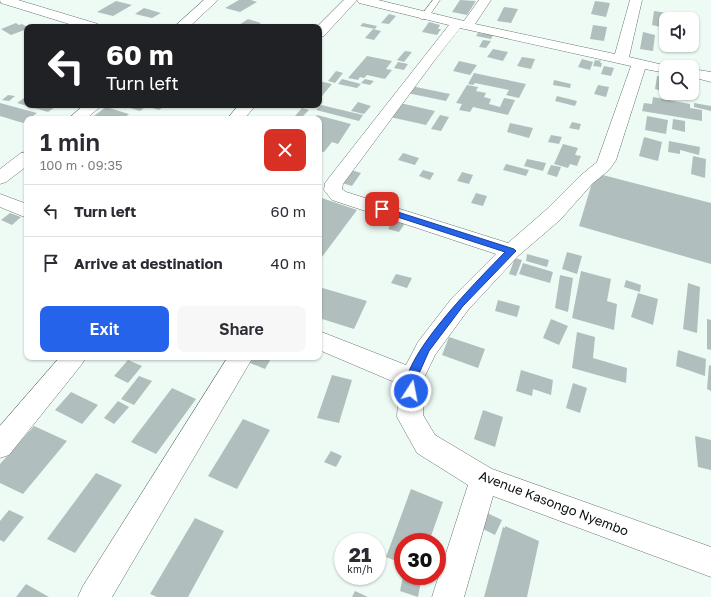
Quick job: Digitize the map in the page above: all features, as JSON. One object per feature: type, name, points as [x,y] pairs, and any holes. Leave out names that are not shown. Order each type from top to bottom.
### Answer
[{"type":"street","points":[[4,0],[84,24]]},
{"type":"street","points":[[184,24],[212,0]]},
{"type":"street","points":[[322,30],[351,0]]},
{"type":"street","points":[[363,0],[424,17],[659,68]]},
{"type":"street","points":[[485,0],[424,64],[334,183],[333,190],[339,196],[511,251]]},
{"type":"street","points":[[620,60],[636,0]]},
{"type":"street","points":[[44,11],[57,4]]},
{"type":"street","points":[[322,341],[412,378],[426,349],[460,304],[511,251],[553,215],[586,180],[603,166],[607,160],[639,64]]},
{"type":"street","points":[[699,74],[711,77]]},
{"type":"street","points":[[80,116],[90,108]]},
{"type":"street","points":[[238,116],[245,108]]},
{"type":"street","points":[[0,178],[24,159]]},
{"type":"street","points":[[0,200],[24,211]]},
{"type":"street","points":[[0,446],[72,360]]},
{"type":"street","points":[[94,597],[239,360]]},
{"type":"street","name":"Avenue Kasongo Nyembo","points":[[412,378],[410,417],[426,444],[484,479],[711,562]]},
{"type":"street","points":[[448,597],[484,479]]},
{"type":"lane","points":[[424,17],[437,0]]},
{"type":"building","points":[[239,0],[251,0],[257,2],[240,12],[225,8]]},
{"type":"building","points":[[460,0],[476,1],[467,15],[452,12]]},
{"type":"building","points":[[116,1],[132,5],[113,16],[97,12]]},
{"type":"building","points":[[595,1],[610,3],[606,17],[591,14]]},
{"type":"building","points":[[504,7],[518,9],[511,23],[497,21]]},
{"type":"building","points":[[144,8],[161,13],[152,18],[135,14]]},
{"type":"building","points":[[654,11],[660,12],[659,12],[659,27],[652,25]]},
{"type":"building","points":[[389,14],[396,16],[389,24],[381,23]]},
{"type":"building","points":[[248,19],[261,23],[260,24],[240,24]]},
{"type":"building","points":[[429,22],[440,25],[438,29],[441,29],[437,35],[422,32]]},
{"type":"building","points":[[16,23],[24,25],[24,30],[11,35],[1,29]]},
{"type":"building","points":[[363,23],[377,26],[375,29],[360,26]]},
{"type":"building","points":[[593,25],[607,27],[604,41],[590,39]]},
{"type":"building","points":[[373,29],[381,31],[374,40],[365,38]]},
{"type":"building","points":[[643,32],[655,35],[653,51],[640,49]]},
{"type":"building","points":[[478,33],[493,35],[491,39],[476,36]]},
{"type":"building","points":[[483,40],[491,41],[486,48],[479,47]]},
{"type":"building","points":[[493,49],[508,52],[503,61],[487,57]]},
{"type":"building","points":[[405,51],[412,52],[404,62],[397,60]]},
{"type":"building","points":[[367,56],[392,61],[386,69],[392,70],[385,79],[367,75],[364,78],[360,77],[358,80],[348,78]]},
{"type":"building","points":[[522,57],[535,59],[531,69],[517,66]]},
{"type":"building","points":[[582,59],[593,62],[590,70],[578,67]]},
{"type":"building","points":[[595,60],[601,61],[601,67],[593,66]]},
{"type":"building","points":[[459,61],[477,65],[470,75],[453,71]]},
{"type":"building","points":[[398,62],[408,64],[404,70],[394,68]]},
{"type":"building","points":[[604,66],[614,68],[611,76],[601,74]]},
{"type":"building","points":[[336,71],[343,73],[335,83],[328,81]]},
{"type":"building","points":[[474,73],[526,84],[519,98],[506,95],[509,90],[475,83],[473,85],[468,84]]},
{"type":"building","points":[[657,76],[659,76],[659,90],[655,89]]},
{"type":"building","points":[[342,79],[361,84],[357,88],[338,84]]},
{"type":"building","points":[[365,79],[374,81],[370,85],[361,83]]},
{"type":"building","points":[[554,80],[571,84],[570,88],[553,85]]},
{"type":"building","points":[[322,82],[332,84],[322,96]]},
{"type":"building","points":[[467,85],[478,87],[476,91],[486,93],[484,97],[491,99],[489,104],[500,107],[504,98],[515,100],[508,115],[473,107],[470,112],[459,110],[462,104],[456,103]]},
{"type":"building","points":[[598,85],[609,87],[606,97],[594,94]]},
{"type":"building","points":[[411,86],[450,94],[446,101],[407,93]]},
{"type":"building","points":[[8,95],[15,96],[9,101],[2,100]]},
{"type":"building","points":[[557,96],[577,101],[575,106],[555,101]]},
{"type":"building","points":[[653,97],[659,98],[659,100],[669,100],[690,104],[690,108],[702,110],[702,121],[642,111],[644,103],[652,104]]},
{"type":"building","points":[[24,98],[24,105],[17,103]]},
{"type":"building","points":[[358,102],[371,106],[364,114],[351,111]]},
{"type":"building","points":[[0,103],[37,113],[33,116],[24,116],[23,123],[0,116]]},
{"type":"building","points":[[400,103],[435,111],[426,125],[390,117]]},
{"type":"building","points":[[694,103],[711,106],[711,111],[694,107]]},
{"type":"building","points":[[322,105],[363,115],[359,121],[316,110],[318,108],[322,108]]},
{"type":"building","points":[[34,108],[54,108],[48,112]]},
{"type":"building","points":[[105,108],[129,114],[127,116],[94,116]]},
{"type":"building","points":[[130,108],[144,108],[140,111]]},
{"type":"building","points":[[302,108],[309,110],[303,116],[295,116]]},
{"type":"building","points":[[440,115],[449,117],[441,131],[431,129]]},
{"type":"building","points":[[322,116],[351,124],[338,144],[332,142],[324,152],[322,152]]},
{"type":"building","points":[[647,116],[668,120],[666,134],[645,130]]},
{"type":"building","points":[[673,119],[685,121],[685,132],[672,129]]},
{"type":"building","points":[[572,122],[581,124],[579,130],[569,128]]},
{"type":"building","points":[[510,123],[533,128],[529,138],[507,132]]},
{"type":"building","points":[[551,135],[562,137],[559,144],[548,142]]},
{"type":"building","points":[[644,137],[662,142],[658,161],[639,156]]},
{"type":"building","points":[[669,141],[700,147],[699,155],[680,150],[680,154],[668,152]]},
{"type":"building","points":[[563,144],[578,148],[575,155],[581,156],[577,166],[570,164],[568,168],[554,164]]},
{"type":"building","points":[[403,153],[419,158],[415,165],[398,160]]},
{"type":"building","points":[[693,156],[706,159],[705,178],[691,174]]},
{"type":"building","points":[[527,159],[546,163],[543,171],[524,166]]},
{"type":"building","points":[[506,164],[529,170],[526,176],[503,170]]},
{"type":"building","points":[[551,165],[561,167],[557,177],[547,174]]},
{"type":"building","points":[[351,170],[361,173],[352,186],[342,183]]},
{"type":"building","points":[[423,170],[434,173],[430,180],[419,176]]},
{"type":"building","points":[[462,172],[473,175],[469,184],[457,181]]},
{"type":"building","points":[[595,173],[711,203],[711,264],[579,226]]},
{"type":"building","points":[[476,193],[487,196],[483,206],[471,203]]},
{"type":"building","points":[[322,198],[357,210],[322,257]]},
{"type":"building","points":[[10,213],[21,217],[12,225],[1,220]]},
{"type":"building","points":[[395,219],[406,222],[399,232],[388,229]]},
{"type":"building","points":[[567,252],[582,256],[577,274],[562,269]]},
{"type":"building","points":[[527,254],[549,260],[547,267],[526,261]]},
{"type":"building","points":[[515,258],[522,260],[516,276],[509,274]]},
{"type":"building","points":[[523,263],[553,272],[550,283],[519,274]]},
{"type":"building","points":[[581,271],[611,279],[607,301],[617,304],[614,330],[572,318]]},
{"type":"building","points":[[396,274],[412,278],[407,288],[391,283]]},
{"type":"building","points":[[560,275],[573,278],[568,312],[555,308]]},
{"type":"building","points":[[626,280],[641,285],[640,292],[624,287]]},
{"type":"building","points":[[688,283],[700,287],[697,333],[683,329]]},
{"type":"building","points":[[322,288],[367,301],[354,329],[322,319]]},
{"type":"building","points":[[638,293],[658,299],[653,325],[631,317]]},
{"type":"building","points":[[498,300],[520,306],[517,317],[495,311]]},
{"type":"building","points":[[551,319],[568,326],[559,345],[543,338]]},
{"type":"building","points":[[707,319],[711,320],[711,350],[707,349]]},
{"type":"building","points":[[577,332],[595,337],[593,358],[627,368],[626,383],[572,368]]},
{"type":"building","points":[[449,337],[485,349],[478,368],[442,355]]},
{"type":"building","points":[[678,350],[706,359],[705,376],[676,366]]},
{"type":"building","points":[[128,360],[142,366],[128,383],[114,376]]},
{"type":"building","points":[[252,360],[270,360],[265,369],[250,363]]},
{"type":"building","points":[[709,365],[711,366],[711,391],[707,389]]},
{"type":"building","points":[[521,370],[553,380],[551,395],[533,389],[532,396],[516,391]]},
{"type":"building","points":[[332,375],[352,380],[339,423],[317,418]]},
{"type":"building","points":[[139,376],[152,381],[134,405],[121,399]]},
{"type":"building","points":[[573,383],[587,388],[580,413],[566,408]]},
{"type":"building","points":[[172,388],[196,399],[156,454],[131,442]]},
{"type":"building","points":[[71,392],[98,405],[82,424],[55,410]]},
{"type":"building","points":[[118,401],[129,407],[114,424],[104,418]]},
{"type":"building","points":[[483,410],[503,417],[495,447],[474,439]]},
{"type":"building","points":[[243,419],[270,430],[237,489],[208,476]]},
{"type":"building","points":[[34,426],[67,441],[23,494],[0,483],[0,464]]},
{"type":"building","points":[[695,436],[711,440],[711,470],[698,467]]},
{"type":"building","points":[[331,451],[342,456],[336,467],[324,462]]},
{"type":"building","points":[[96,473],[122,485],[75,553],[47,539]]},
{"type":"building","points":[[411,489],[443,502],[432,533],[395,533]]},
{"type":"building","points":[[9,510],[24,517],[4,542],[0,540],[0,521]]},
{"type":"building","points":[[485,512],[502,520],[495,535],[479,527]]},
{"type":"building","points":[[195,518],[224,531],[188,597],[157,597],[150,594]]},
{"type":"building","points":[[505,526],[539,541],[527,597],[484,597],[503,527],[505,528]]},
{"type":"building","points":[[394,535],[394,560],[386,557]]},
{"type":"building","points":[[26,584],[49,597],[16,597]]},
{"type":"building","points":[[401,585],[420,585],[418,597],[400,591]]},
{"type":"building","points":[[355,591],[368,597],[352,597]]},
{"type":"route","points":[[382,209],[511,251],[460,304],[426,349],[412,378],[411,391]]}]
